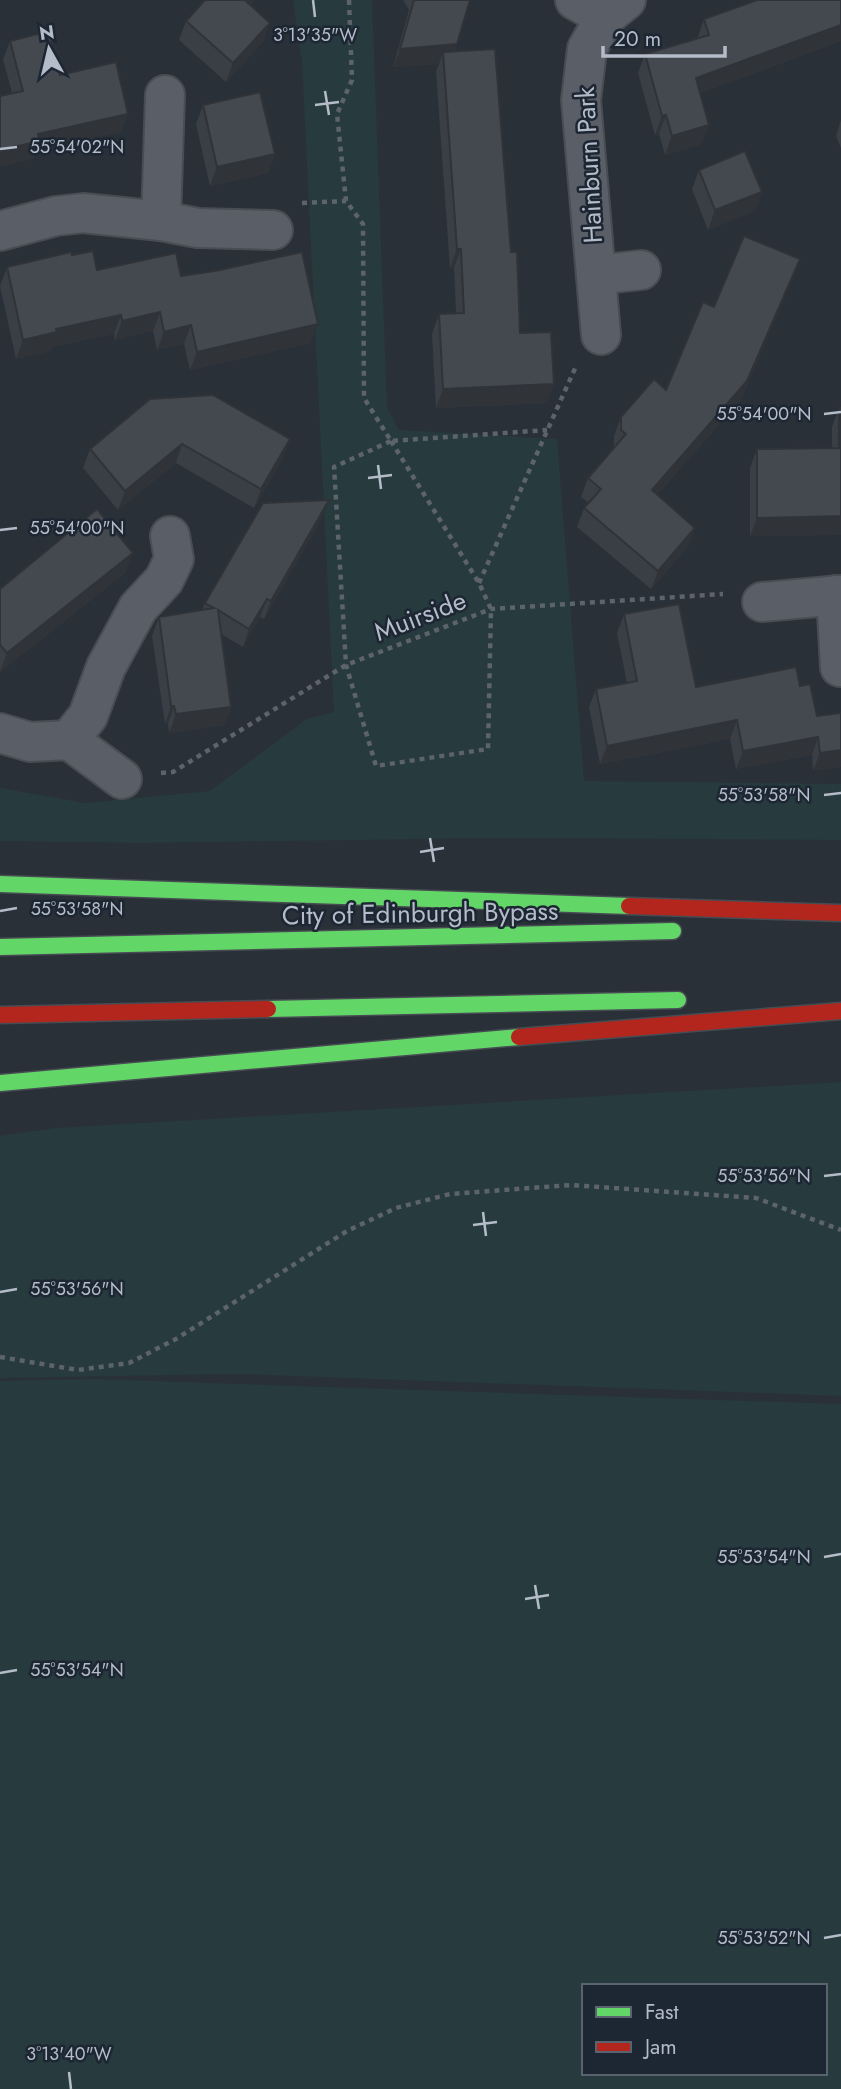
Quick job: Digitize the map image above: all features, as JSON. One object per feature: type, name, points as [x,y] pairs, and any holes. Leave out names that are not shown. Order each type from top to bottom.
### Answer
[{"type":"highway","points":[[0,884],[841,913]]},
{"type":"highway","points":[[813,928],[841,928]]},
{"type":"highway","name":"City of Edinburgh Bypass","points":[[0,947],[689,931]]},
{"type":"highway","points":[[813,997],[841,996]]},
{"type":"highway","points":[[0,1016],[689,1000]]},
{"type":"highway","points":[[0,1083],[365,1049],[841,1011]]},
{"type":"street","name":"Hainburn Park","points":[[601,335],[580,100],[587,49],[602,6]]},
{"type":"street","points":[[161,221],[165,96]]},
{"type":"street","points":[[0,231],[56,216],[83,213],[161,221],[198,228],[273,230]]},
{"type":"street","name":"Hainburn Park","points":[[596,275],[641,270]]},
{"type":"street","points":[[69,740],[88,716],[106,667],[138,608],[164,580],[174,559],[170,536]]},
{"type":"street","points":[[762,602],[838,595],[840,667]]},
{"type":"street","points":[[0,733],[30,742],[69,740],[122,779]]},
{"type":"path","points":[[349,0],[352,80],[337,114],[346,201],[363,224],[364,398],[391,442],[479,583],[491,609],[488,749],[376,766],[346,665],[334,467],[391,442],[547,430]]},
{"type":"path","points":[[479,583],[580,355],[601,335]]},
{"type":"path","name":"Muirside","points":[[122,779],[173,772],[346,665],[491,609],[733,594],[762,602]]},
{"type":"path","points":[[0,1357],[78,1370],[129,1363],[176,1339],[346,1231],[396,1208],[450,1194],[571,1185],[756,1198],[841,1230]]},
{"type":"green space","points":[[293,0],[372,0],[387,407],[399,430],[557,439],[584,781],[841,784],[841,840],[491,838],[142,843],[0,841],[0,788],[85,803],[210,791],[307,719],[334,712],[302,62]]},
{"type":"green space","points":[[841,1082],[841,1396],[238,1374],[0,1378],[0,1136],[56,1128]]},
{"type":"green space","points":[[92,1379],[841,1404],[841,2089],[0,2089],[0,1381]]},
{"type":"building","points":[[205,0],[248,0],[246,1],[270,23],[233,63],[186,21]]},
{"type":"building","points":[[414,0],[470,0],[457,44],[400,49]]},
{"type":"building","points":[[757,0],[841,0],[841,25],[696,78],[709,125],[672,136],[666,115],[662,116],[645,54],[709,35],[704,19]]},
{"type":"building","points":[[49,31],[60,75],[116,62],[128,114],[38,134],[40,141],[0,150],[0,96],[23,91],[10,41]]},
{"type":"building","points":[[495,49],[511,252],[517,252],[520,333],[551,332],[554,384],[443,389],[439,314],[464,313],[461,249],[457,249],[443,52]]},
{"type":"building","points":[[260,92],[275,154],[217,167],[203,105]]},
{"type":"building","points":[[745,151],[762,192],[715,210],[699,170]]},
{"type":"building","points":[[744,236],[800,259],[747,381],[652,490],[695,528],[658,571],[584,508],[601,489],[588,478],[626,434],[621,430],[621,417],[654,379],[666,390],[703,302],[714,307]]},
{"type":"building","points":[[93,251],[97,270],[176,253],[181,276],[302,252],[318,324],[197,352],[191,325],[164,332],[160,312],[122,321],[121,315],[56,329],[57,332],[23,340],[7,267],[71,252],[72,255]]},
{"type":"building","points":[[213,395],[290,439],[261,489],[182,444],[125,491],[90,449],[150,399]]},
{"type":"building","points":[[839,408],[841,516],[757,518],[757,449],[839,448]]},
{"type":"building","points":[[329,500],[271,601],[267,599],[249,629],[218,610],[231,707],[176,714],[174,706],[171,706],[159,617],[214,608],[205,603],[263,503]]},
{"type":"building","points":[[97,509],[133,553],[7,653],[0,645],[0,589]]},
{"type":"building","points":[[679,604],[696,687],[796,667],[800,686],[810,684],[817,716],[841,713],[841,750],[820,753],[818,737],[743,751],[737,720],[607,746],[596,689],[637,681],[624,614]]},
{"type":"traffic: fast","points":[[0,884],[629,906]]},
{"type":"traffic: fast","points":[[0,947],[673,931]]},
{"type":"traffic: fast","points":[[268,1009],[678,1000]]},
{"type":"traffic: fast","points":[[0,1083],[519,1037]]},
{"type":"traffic: jam","points":[[629,906],[841,913]]},
{"type":"traffic: jam","points":[[0,1015],[268,1009]]},
{"type":"traffic: jam","points":[[519,1037],[841,1011]]}]
